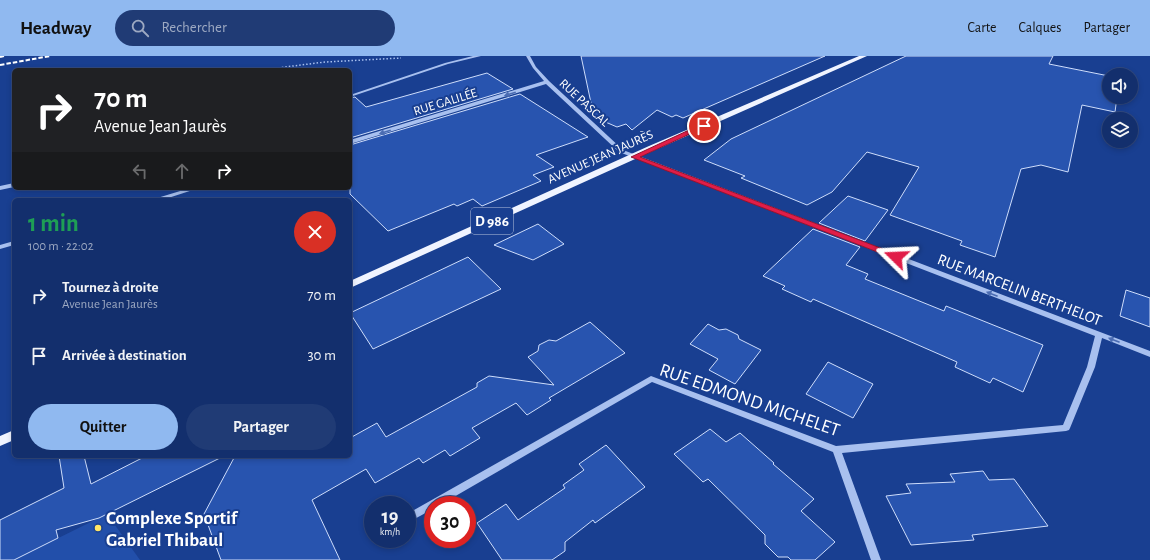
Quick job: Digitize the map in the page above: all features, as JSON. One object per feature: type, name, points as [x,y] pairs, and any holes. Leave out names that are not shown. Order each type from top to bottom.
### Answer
[{"type":"main road","name":"AVENUE JEAN JAURÈS","points":[[352,283],[864,56]]},
{"type":"main road","points":[[0,441],[12,436]]},
{"type":"street","points":[[352,95],[388,85],[460,59],[479,56]]},
{"type":"street","name":"RUE PASCAL","points":[[528,56],[534,67],[547,82],[621,151],[634,157]]},
{"type":"street","name":"RUE GALILÉE","points":[[352,141],[547,82]]},
{"type":"street","name":"RUE MARCELIN BERTHELOT","points":[[634,157],[1150,354]]},
{"type":"street","points":[[0,188],[12,185]]},
{"type":"street","points":[[163,198],[189,190]]},
{"type":"street","points":[[0,247],[12,243]]},
{"type":"street","name":"RUE EDMOND MICHELET","points":[[416,514],[651,379],[836,450],[1066,428],[1091,367],[1099,334]]},
{"type":"street","points":[[836,450],[876,560]]},
{"type":"path","points":[[277,68],[325,62],[404,58]]},
{"type":"shaded area","name":"Complexe Sportif Gabriel Thibaul","points":[[107,514],[140,560],[14,560]]},
{"type":"building","points":[[581,56],[825,56],[683,118],[676,115],[672,117],[657,110],[632,130],[626,124],[617,127],[594,117]]},
{"type":"building","points":[[906,56],[1053,56],[1049,64],[1102,75],[1102,104],[1116,104],[1115,112],[1082,105],[1068,172],[1041,165],[1021,169],[995,257],[960,245],[962,241],[890,215],[919,167],[867,152],[832,192],[807,205],[741,178],[745,176],[704,160],[731,139]]},
{"type":"building","points":[[487,73],[513,89],[352,137],[352,98],[355,97],[366,107]]},
{"type":"building","points":[[520,94],[588,137],[536,155],[554,167],[533,175],[541,181],[482,206],[473,199],[457,206],[454,204],[388,231],[350,194],[350,190],[352,190],[352,144]]},
{"type":"building","points":[[848,196],[888,210],[865,241],[819,223]]},
{"type":"building","points":[[538,224],[564,244],[533,260],[494,245]]},
{"type":"building","points":[[813,229],[860,247],[846,265],[868,274],[865,279],[944,311],[946,306],[1043,345],[1023,392],[993,378],[990,383],[955,367],[957,362],[813,299],[811,302],[782,289],[785,286],[763,276]]},
{"type":"building","points":[[468,257],[501,289],[373,349],[352,316],[352,312]]},
{"type":"building","points":[[1126,290],[1150,298],[1150,327],[1120,316]]},
{"type":"building","points":[[590,322],[625,353],[549,398],[551,400],[527,415],[516,403],[472,428],[480,438],[450,456],[445,450],[423,463],[419,458],[375,483],[366,469],[312,500],[340,560],[221,560],[204,514],[234,458],[352,458],[352,437],[377,423],[386,437],[477,387],[477,383],[489,376],[554,385],[528,357],[538,351],[539,345],[549,340],[556,341]]},
{"type":"building","points":[[708,324],[719,330],[726,329],[738,335],[739,339],[761,350],[735,384],[709,370],[718,359],[690,344]]},
{"type":"building","points":[[828,362],[873,384],[853,418],[806,394]]},
{"type":"building","points":[[710,429],[726,442],[740,433],[814,499],[801,511],[835,542],[815,560],[791,560],[788,557],[778,557],[765,544],[765,535],[708,479],[703,482],[674,454]]},
{"type":"building","points":[[606,445],[645,487],[595,523],[593,520],[565,542],[565,551],[552,560],[502,560],[477,523],[506,504],[518,520],[565,488],[563,485],[584,470],[579,464]]},
{"type":"building","points":[[59,458],[84,458],[91,484],[142,458],[220,458],[99,518],[56,530],[58,538],[14,560],[0,560],[0,520],[64,488]]},
{"type":"building","points":[[983,471],[989,480],[1014,479],[1048,526],[972,535],[974,540],[911,545],[886,496],[911,493],[906,484],[955,482],[950,474]]},
{"type":"railway","points":[[0,57],[4,56]]},
{"type":"railway","points":[[0,65],[50,56]]},
{"type":"place","name":"Complexe Sportif Gabriel Thibaul","points":[[98,528]]},
{"type":"route","points":[[704,126],[634,157],[896,257]]}]
